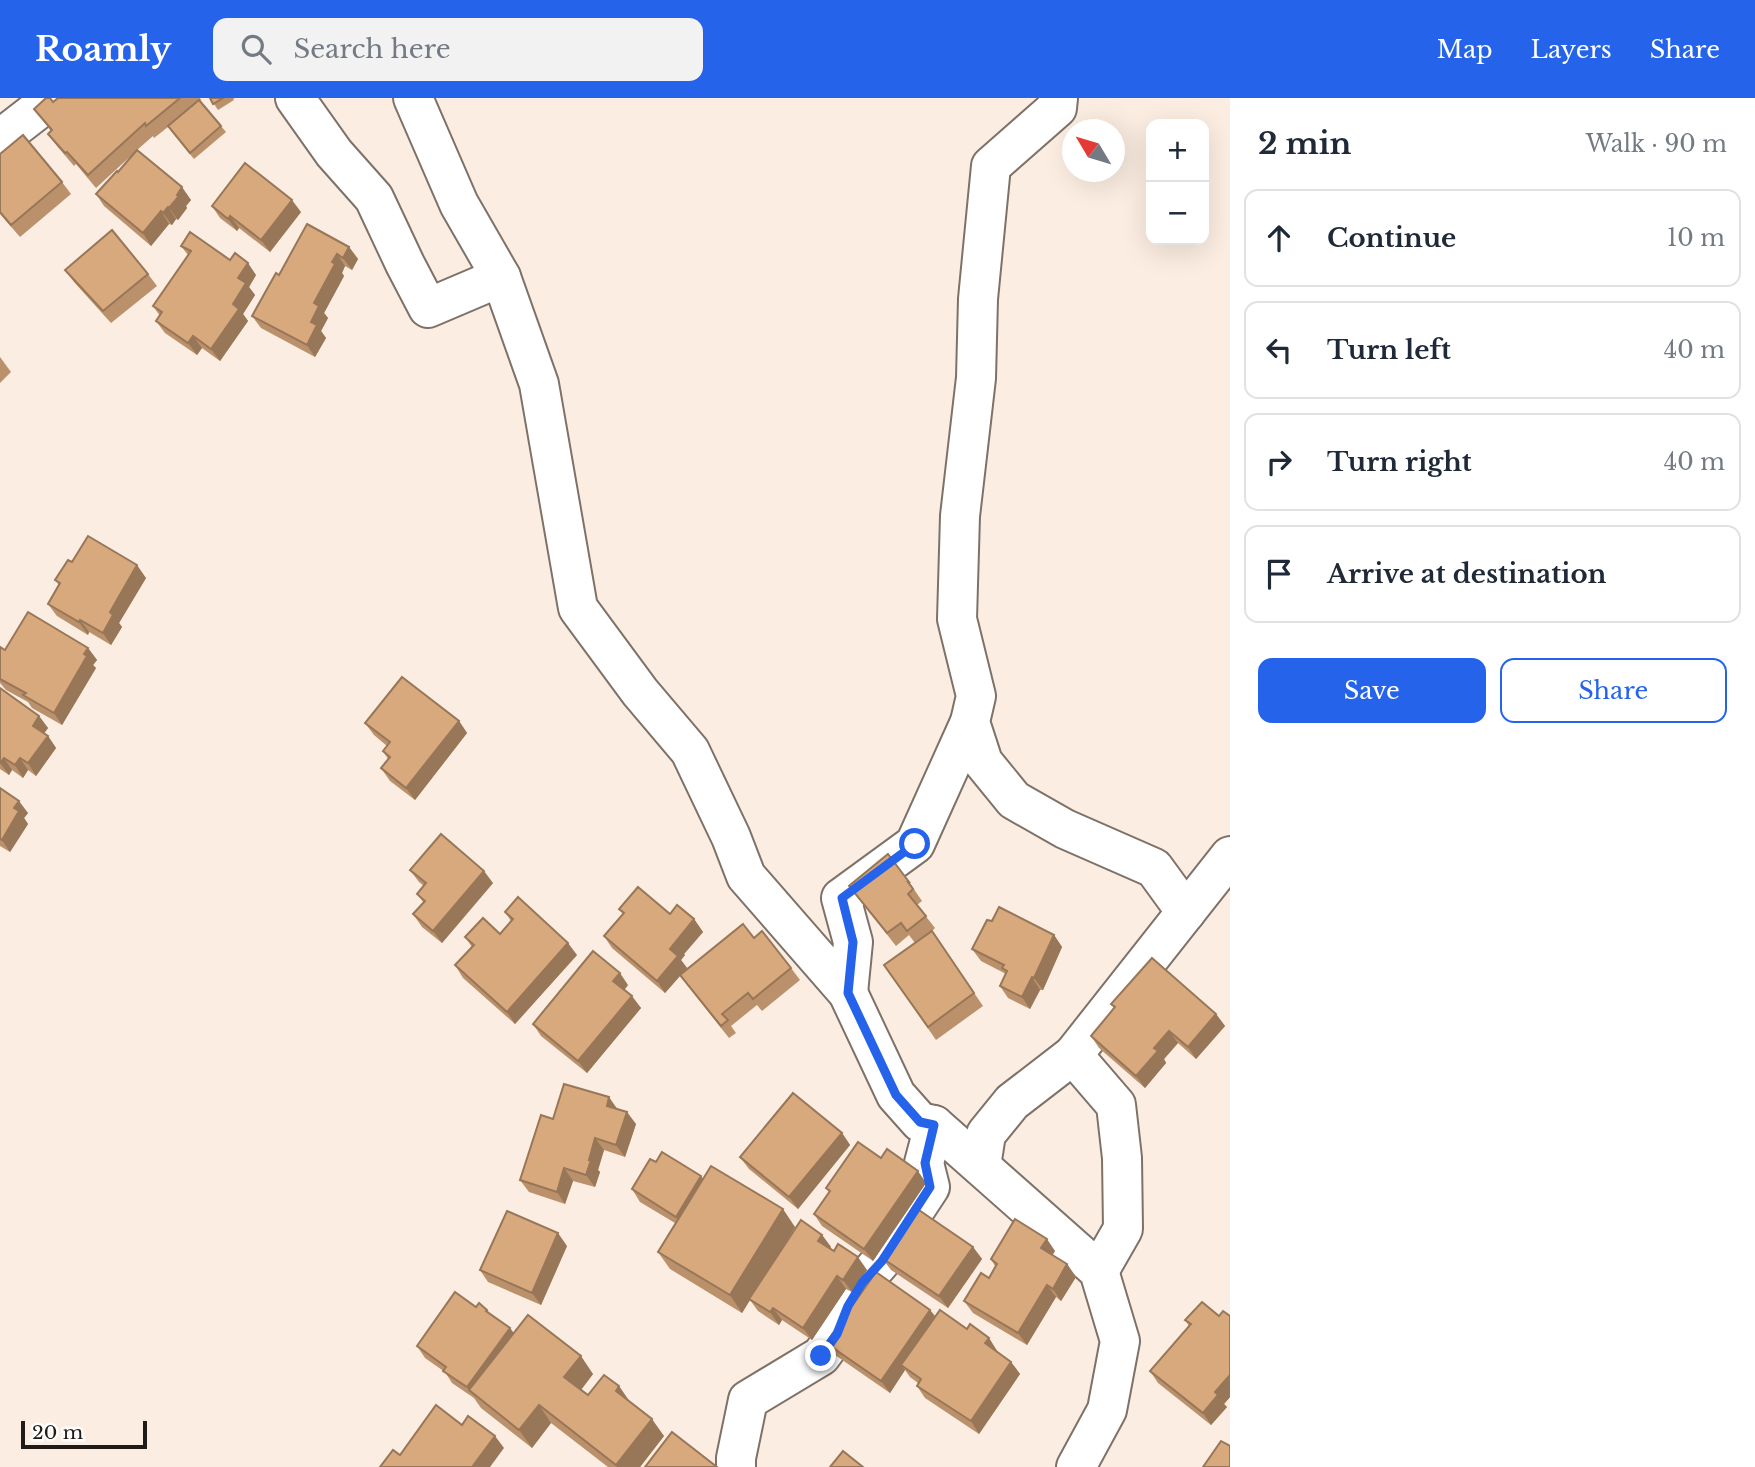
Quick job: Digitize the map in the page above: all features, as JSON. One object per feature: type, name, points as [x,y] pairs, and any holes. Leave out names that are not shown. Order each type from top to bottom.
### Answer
[{"type":"street","points":[[0,139],[53,98]]},
{"type":"street","points":[[295,98],[334,153],[374,198],[428,308],[500,277]]},
{"type":"street","points":[[413,98],[459,204],[500,277],[539,384],[578,608],[640,692],[690,751],[732,836],[746,876],[848,993],[896,1095],[920,1122],[934,1125],[1099,1271],[1120,1341],[1107,1410],[1076,1467]]},
{"type":"street","points":[[848,993],[853,942],[842,898],[915,844],[970,723],[976,696],[957,619],[960,528],[976,378],[978,299],[991,166],[1057,108],[1058,98]]},
{"type":"street","points":[[970,723],[983,762],[1014,800],[1065,829],[1154,868],[1186,912]]},
{"type":"street","points":[[981,1166],[986,1134],[1012,1102],[1073,1055],[1230,856]]},
{"type":"street","points":[[1073,1055],[1115,1105],[1122,1158],[1123,1229],[1099,1271]]},
{"type":"street","points":[[736,1467],[748,1400],[821,1356],[837,1334],[848,1306],[862,1283],[882,1261],[930,1187],[925,1163],[934,1125]]},
{"type":"building","points":[[46,98],[53,102],[58,98],[180,98],[146,126],[145,123],[88,175],[48,134],[52,130],[34,109]]},
{"type":"building","points":[[210,98],[223,98],[213,104]]},
{"type":"building","points":[[199,100],[221,126],[190,153],[168,126]]},
{"type":"building","points":[[23,135],[62,182],[11,225],[0,212],[0,154]]},
{"type":"building","points":[[137,150],[182,187],[177,195],[179,196],[169,208],[163,213],[161,211],[143,233],[96,194]]},
{"type":"building","points":[[245,163],[292,200],[261,240],[212,206]]},
{"type":"building","points":[[307,224],[349,247],[343,258],[337,254],[332,262],[335,264],[314,303],[319,306],[311,322],[317,325],[307,345],[252,316],[276,273],[279,275]]},
{"type":"building","points":[[112,230],[148,274],[103,311],[65,270]]},
{"type":"building","points":[[190,232],[230,260],[235,253],[248,263],[238,278],[246,283],[233,304],[239,309],[211,349],[193,336],[188,343],[156,321],[162,312],[153,306],[191,251],[181,246]]},
{"type":"building","points":[[88,536],[137,565],[110,612],[113,615],[103,633],[48,604],[60,583],[55,580],[68,560],[72,562]]},
{"type":"building","points":[[28,612],[88,648],[84,654],[87,656],[54,713],[0,679],[0,647],[5,650]]},
{"type":"building","points":[[402,677],[459,721],[406,788],[381,768],[390,757],[383,751],[390,742],[365,723]]},
{"type":"building","points":[[0,688],[39,716],[33,726],[48,736],[28,763],[20,758],[15,765],[4,758],[0,763]]},
{"type":"building","points":[[0,788],[19,801],[14,808],[19,811],[2,840],[0,839]]},
{"type":"building","points":[[441,834],[484,871],[433,931],[413,914],[425,901],[417,894],[426,883],[410,870]]},
{"type":"building","points":[[888,854],[913,889],[908,894],[926,916],[907,931],[901,923],[887,933],[849,886]]},
{"type":"building","points":[[638,887],[670,914],[677,905],[694,919],[670,949],[678,956],[657,981],[604,936],[624,913],[619,909]]},
{"type":"building","points":[[518,897],[568,943],[507,1012],[455,965],[474,945],[465,937],[483,918],[500,934],[513,919],[505,912]]},
{"type":"building","points":[[999,907],[1054,935],[1022,997],[1000,986],[1007,971],[1002,968],[1004,965],[972,949],[987,920],[992,921]]},
{"type":"building","points":[[743,924],[754,938],[762,931],[791,968],[753,999],[748,993],[722,1014],[728,1020],[721,1026],[680,975]]},
{"type":"building","points":[[932,931],[974,993],[928,1027],[884,965]]},
{"type":"building","points":[[593,951],[620,973],[613,981],[632,996],[578,1061],[533,1024]]},
{"type":"building","points":[[1152,958],[1216,1014],[1188,1047],[1169,1031],[1154,1048],[1158,1051],[1136,1076],[1091,1036],[1115,1007],[1111,1004]]},
{"type":"building","points":[[564,1084],[609,1097],[607,1106],[627,1112],[616,1145],[595,1138],[586,1175],[564,1168],[557,1192],[520,1180],[541,1115],[553,1119]]},
{"type":"building","points":[[793,1093],[842,1133],[789,1197],[740,1157]]},
{"type":"building","points":[[858,1142],[881,1158],[887,1149],[918,1171],[864,1249],[814,1214],[830,1191],[826,1188]]},
{"type":"building","points":[[662,1152],[701,1176],[676,1217],[632,1189],[650,1159],[656,1162]]},
{"type":"building","points":[[711,1166],[783,1209],[730,1295],[658,1252]]},
{"type":"building","points":[[916,1208],[973,1247],[939,1296],[882,1258]]},
{"type":"building","points":[[507,1211],[558,1233],[532,1293],[480,1270]]},
{"type":"building","points":[[1015,1219],[1047,1239],[1041,1248],[1067,1264],[1053,1289],[1047,1285],[1018,1333],[964,1301],[981,1273],[989,1278],[997,1264],[991,1259]]},
{"type":"building","points":[[801,1220],[822,1235],[818,1241],[834,1251],[838,1244],[858,1257],[843,1280],[837,1276],[803,1328],[773,1308],[770,1312],[749,1299]]},
{"type":"building","points":[[876,1272],[930,1310],[881,1381],[826,1343]]},
{"type":"building","points":[[455,1292],[476,1307],[479,1303],[510,1328],[467,1387],[443,1371],[446,1367],[417,1346]]},
{"type":"building","points":[[1202,1302],[1219,1316],[1223,1311],[1230,1316],[1230,1375],[1215,1392],[1218,1395],[1203,1413],[1150,1371],[1191,1324],[1185,1320]]},
{"type":"building","points":[[940,1310],[967,1329],[970,1324],[989,1338],[985,1343],[1011,1362],[971,1421],[917,1386],[921,1379],[901,1365]]},
{"type":"building","points":[[528,1315],[581,1356],[564,1377],[588,1395],[604,1375],[619,1386],[616,1391],[652,1419],[616,1465],[539,1405],[519,1430],[469,1390]]},
{"type":"building","points":[[436,1405],[462,1425],[468,1416],[495,1436],[472,1467],[380,1467],[393,1450],[400,1455]]},
{"type":"building","points":[[672,1432],[717,1467],[645,1467]]},
{"type":"building","points":[[1221,1441],[1230,1446],[1230,1467],[1203,1467]]},
{"type":"building","points":[[843,1451],[863,1467],[830,1467]]},
{"type":"route","points":[[821,1356],[837,1334],[848,1306],[862,1283],[882,1261],[930,1187],[925,1163],[934,1125],[920,1122],[896,1095],[848,993],[853,942],[842,898],[915,844]]}]
